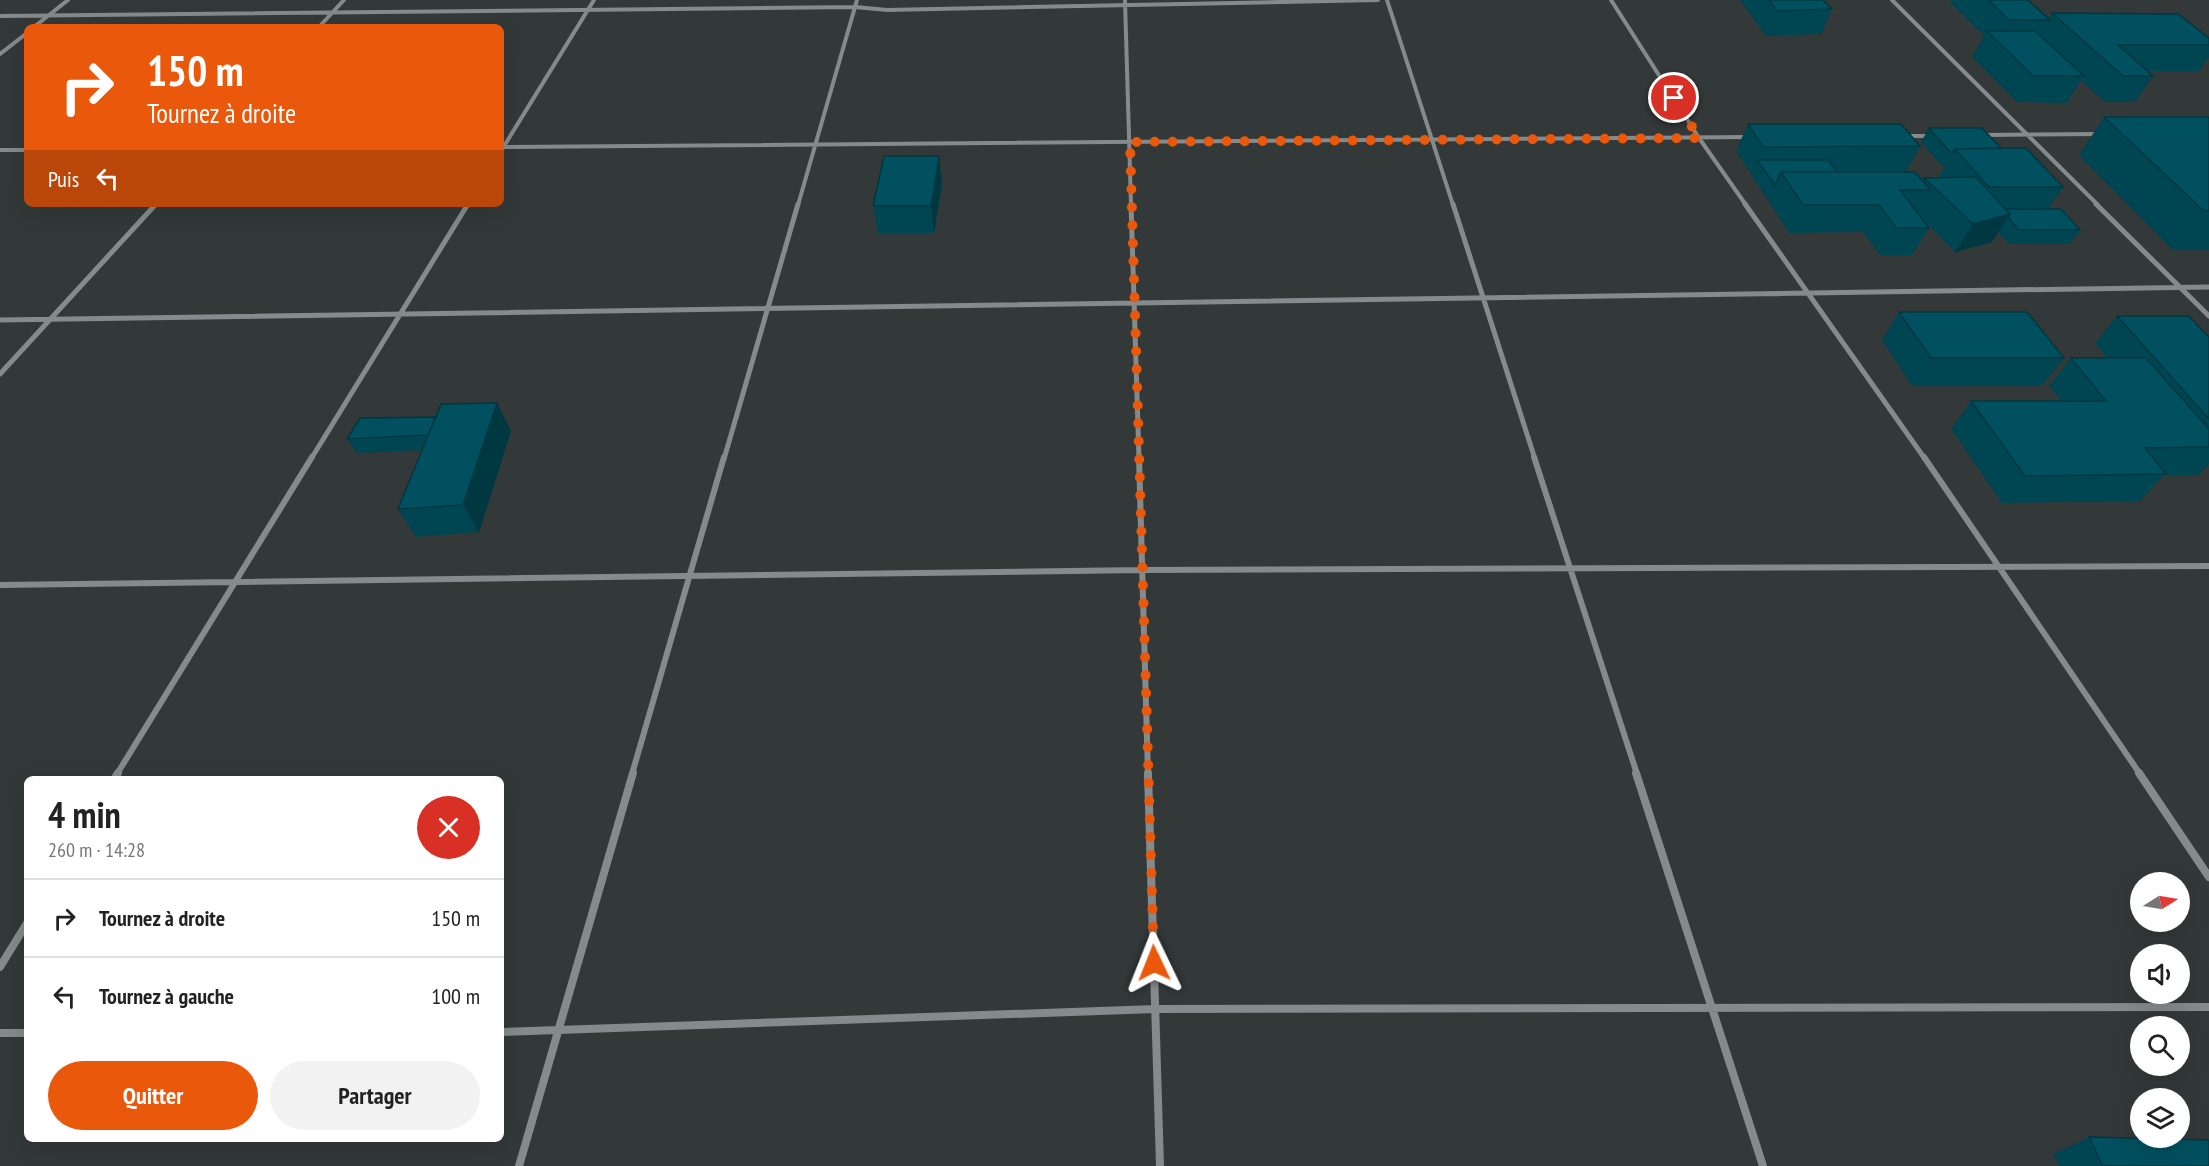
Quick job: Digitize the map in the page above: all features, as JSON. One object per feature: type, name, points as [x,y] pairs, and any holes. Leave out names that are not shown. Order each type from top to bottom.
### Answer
[{"type":"street","points":[[38,24],[68,0]]},
{"type":"street","points":[[322,24],[344,0]]},
{"type":"street","points":[[504,145],[594,0]]},
{"type":"street","points":[[0,16],[331,14],[856,3],[887,10],[1126,2],[1378,0]]},
{"type":"street","points":[[1387,0],[1763,1166]]},
{"type":"street","points":[[1611,0],[1699,138],[1806,293],[2002,568],[2209,877]]},
{"type":"street","points":[[1892,0],[2209,316]]},
{"type":"street","points":[[1126,2],[1160,1166]]},
{"type":"street","points":[[519,1166],[856,3]]},
{"type":"street","points":[[0,54],[24,35]]},
{"type":"street","points":[[1981,135],[2107,134]]},
{"type":"street","points":[[1899,136],[1934,136]]},
{"type":"street","points":[[504,148],[1758,137]]},
{"type":"street","points":[[0,150],[24,150]]},
{"type":"street","points":[[0,374],[153,207]]},
{"type":"street","points":[[116,776],[466,207]]},
{"type":"street","points":[[0,320],[2209,287]]},
{"type":"street","points":[[0,585],[1142,570],[2209,566]]},
{"type":"street","points":[[0,967],[24,927]]},
{"type":"street","points":[[504,1032],[1155,1009],[2209,1007]]},
{"type":"street","points":[[0,1033],[24,1033]]},
{"type":"building","points":[[1769,0],[1823,0],[1832,9],[1777,11]]},
{"type":"building","points":[[1988,0],[2028,0],[2050,20],[2009,20]]},
{"type":"building","points":[[2052,13],[2178,14],[2209,38],[2209,45],[2118,45],[2153,76],[2123,76]]},
{"type":"building","points":[[1987,31],[2035,31],[2084,76],[2033,76]]},
{"type":"building","points":[[2104,117],[2209,117],[2209,211],[2204,211]]},
{"type":"building","points":[[1748,124],[1901,124],[1920,146],[1763,147]]},
{"type":"building","points":[[1929,128],[1982,128],[2001,148],[1955,149],[1950,152]]},
{"type":"building","points":[[2026,148],[2063,187],[1989,187],[1955,149]]},
{"type":"building","points":[[884,156],[939,156],[931,206],[873,206]]},
{"type":"building","points":[[1757,160],[1828,160],[1837,172],[1781,172],[1775,185]]},
{"type":"building","points":[[1781,172],[1915,172],[1930,190],[1900,190],[1929,228],[1896,228],[1879,205],[1803,205]]},
{"type":"building","points":[[1976,177],[2010,214],[1973,224],[1924,178]]},
{"type":"building","points":[[2006,209],[2061,209],[2080,230],[2019,230],[2008,217],[2010,214]]},
{"type":"building","points":[[1899,312],[2027,312],[2064,358],[1931,358]]},
{"type":"building","points":[[2117,316],[2189,316],[2209,337],[2209,419]]},
{"type":"building","points":[[2071,358],[2146,358],[2209,429],[2209,447],[2145,448],[2166,474],[2025,476],[1971,401],[2106,401]]},
{"type":"building","points":[[497,403],[463,505],[398,509],[441,404]]},
{"type":"building","points":[[436,417],[428,435],[347,439],[360,418]]},
{"type":"building","points":[[2089,1137],[2130,1138],[2130,1148],[2190,1148],[2190,1140],[2209,1140],[2209,1166],[2103,1166]]},
{"type":"route","points":[[1154,963],[1130,142],[1699,138],[1674,98]]}]
